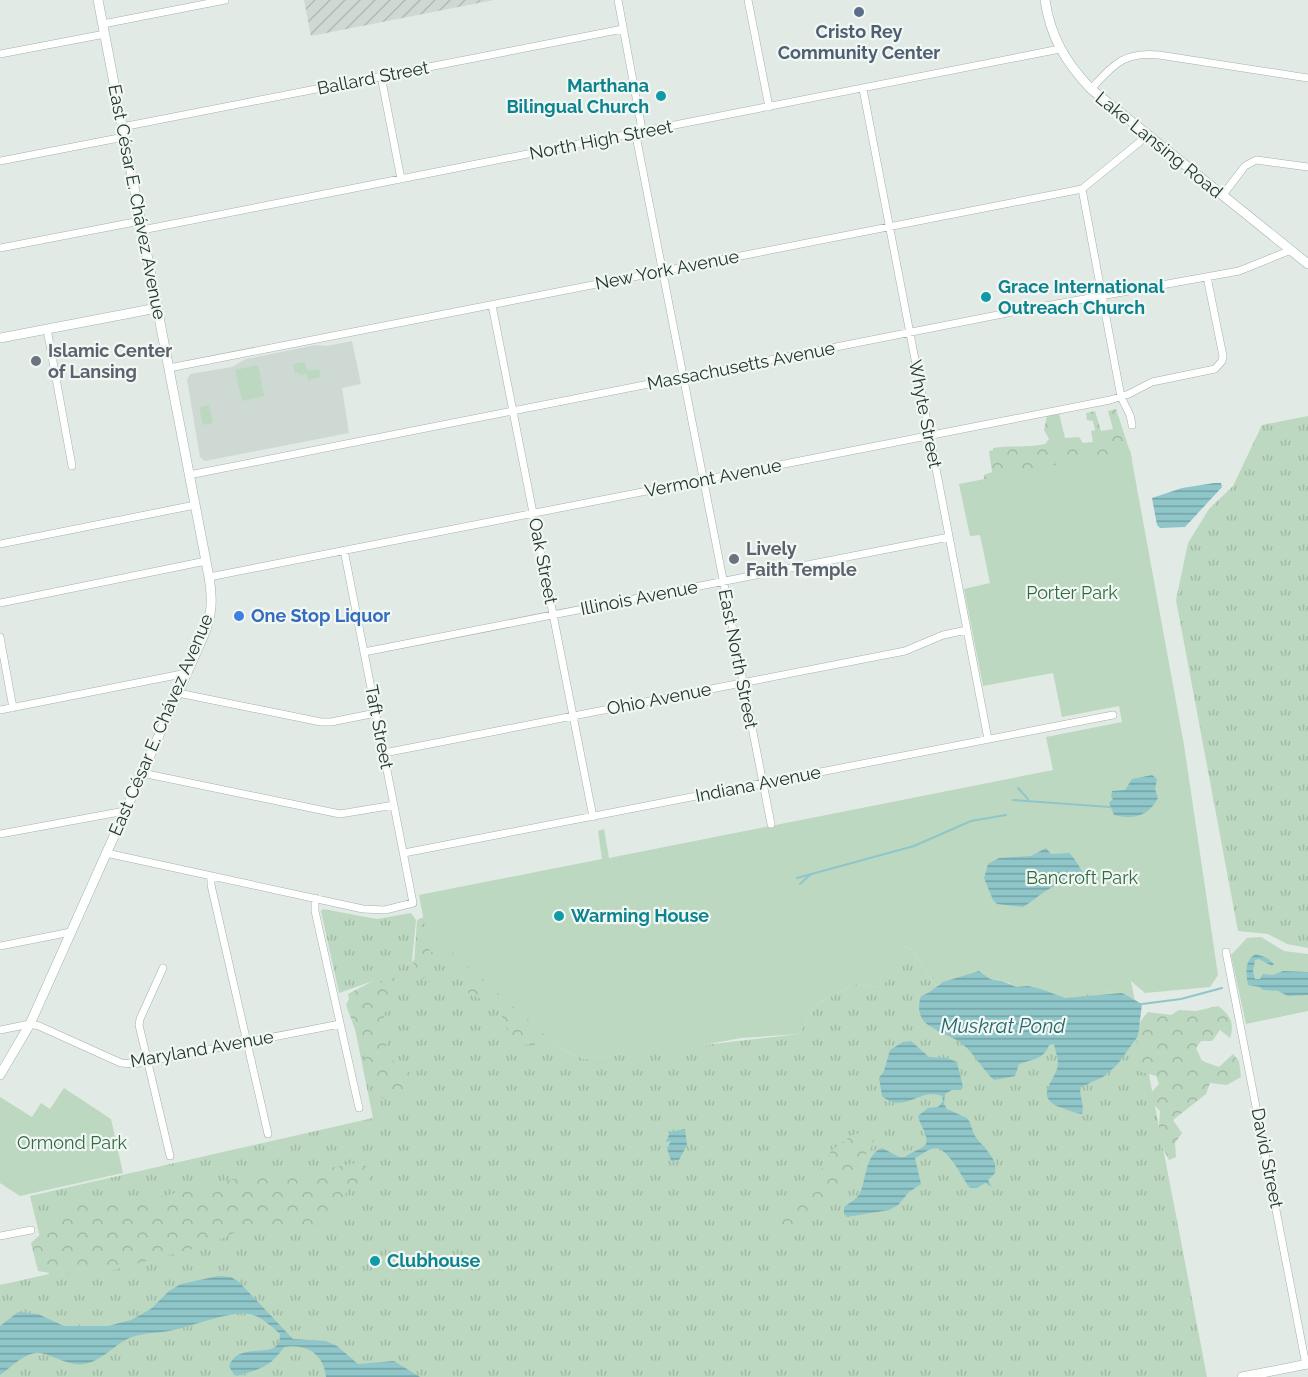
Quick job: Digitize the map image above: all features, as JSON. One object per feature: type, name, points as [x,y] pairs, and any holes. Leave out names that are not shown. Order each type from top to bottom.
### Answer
[{"type":"street","name":"East César E. Chávez Avenue","points":[[0,1075],[30,1024],[187,673],[209,623],[212,597],[98,0]]},
{"type":"street","points":[[103,24],[225,0]]},
{"type":"street","name":"East North Street","points":[[618,0],[641,124],[637,141],[771,824]]},
{"type":"street","points":[[748,0],[769,107]]},
{"type":"street","name":"Lake Lansing Road","points":[[1046,0],[1049,21],[1060,49],[1075,72],[1091,90],[1308,264]]},
{"type":"street","name":"Ballard Street","points":[[0,161],[381,76],[623,29]]},
{"type":"street","points":[[0,54],[105,34]]},
{"type":"street","name":"North High Street","points":[[0,248],[401,179],[1060,49]]},
{"type":"street","points":[[1091,90],[1119,61],[1141,54],[1308,78]]},
{"type":"street","points":[[381,76],[401,179]]},
{"type":"street","name":"Whyte Street","points":[[863,89],[988,739]]},
{"type":"street","name":"New York Avenue","points":[[169,368],[1082,189],[1147,136]]},
{"type":"street","points":[[1222,196],[1245,166],[1256,160],[1308,167]]},
{"type":"street","points":[[1082,189],[1120,397],[1130,415],[1132,425]]},
{"type":"street","name":"Massachusetts Avenue","points":[[189,475],[909,333],[1248,269],[1291,250]]},
{"type":"street","name":"Vermont Avenue","points":[[209,577],[1120,397],[1152,382],[1215,369],[1223,356],[1208,277]]},
{"type":"street","name":"Oak Street","points":[[492,304],[593,817]]},
{"type":"street","points":[[0,338],[158,308]]},
{"type":"street","points":[[47,329],[72,466]]},
{"type":"street","points":[[0,544],[195,505]]},
{"type":"street","name":"Illinois Avenue","points":[[364,652],[949,537]]},
{"type":"street","name":"Taft Street","points":[[315,898],[374,910],[397,908],[413,903],[344,550]]},
{"type":"street","points":[[0,603],[206,561]]},
{"type":"street","name":"Ohio Avenue","points":[[384,753],[905,651],[943,635],[967,630]]},
{"type":"street","points":[[0,637],[14,708]]},
{"type":"street","points":[[0,710],[187,673]]},
{"type":"street","points":[[177,693],[321,722],[376,713]]},
{"type":"street","name":"Indiana Avenue","points":[[404,853],[1113,715]]},
{"type":"street","points":[[142,773],[339,814],[394,805]]},
{"type":"street","points":[[0,834],[125,811]]},
{"type":"street","points":[[106,854],[315,898],[315,911],[359,1108]]},
{"type":"street","points":[[211,876],[211,885],[268,1134]]},
{"type":"street","points":[[0,946],[71,932]]},
{"type":"street","name":"David Street","points":[[1226,952],[1307,1364]]},
{"type":"street","points":[[163,968],[140,1019],[170,1156]]},
{"type":"street","points":[[0,1030],[30,1024]]},
{"type":"street","name":"Maryland Avenue","points":[[30,1024],[122,1063],[134,1064],[340,1024]]},
{"type":"street","points":[[0,1236],[30,1230]]},
{"type":"street","points":[[1242,1377],[1307,1364]]},
{"type":"shaded area","points":[[304,0],[494,0],[311,36]]},
{"type":"shaded area","points":[[352,341],[361,384],[342,388],[349,433],[205,461],[200,457],[187,380],[190,374],[232,367],[246,359],[315,345],[327,346]]},
{"type":"green space","points":[[304,362],[308,371],[319,369],[321,377],[308,380],[307,374],[295,373],[293,364]]},
{"type":"green space","points":[[258,365],[264,396],[242,401],[235,370]]},
{"type":"green space","points":[[209,405],[213,423],[203,425],[199,407]]},
{"type":"green space","points":[[1116,409],[1132,458],[984,482],[984,475],[992,472],[989,451],[993,448],[1045,444],[1049,439],[1044,430],[1047,416],[1059,414],[1065,438],[1079,437],[1083,443],[1093,442],[1091,431],[1095,430],[1093,421],[1087,420],[1086,413],[1095,411],[1101,431],[1113,429],[1108,411]]},
{"type":"green space","name":"Bancroft Park","points":[[1059,414],[1069,463],[1130,450],[1184,745],[1218,975],[1210,987],[1145,993],[1131,981],[1038,999],[1028,987],[993,979],[958,980],[936,986],[911,949],[906,946],[896,955],[894,977],[877,987],[855,984],[818,1003],[799,1034],[741,1038],[693,1047],[584,1059],[559,1048],[444,945],[430,953],[419,895],[602,859],[598,831],[604,829],[609,858],[1053,770],[1046,737],[1122,722],[1119,706],[1062,717],[1053,673],[983,686],[964,589],[990,583],[980,535],[970,536],[959,484],[1056,465],[1047,416]]},
{"type":"green space","points":[[1308,416],[1308,948],[1287,944],[1268,934],[1238,931],[1176,600],[1188,543],[1209,509],[1233,486],[1262,425]]},
{"type":"green space","points":[[453,904],[550,1031],[533,1046],[514,1042],[497,1006],[468,993],[461,971],[439,951],[429,957],[431,970],[423,979],[413,979],[417,920]]},
{"type":"green space","points":[[323,909],[377,919],[411,913],[416,920],[412,961],[389,973],[444,945],[559,1048],[584,1059],[799,1034],[818,1003],[855,984],[877,987],[896,955],[906,946],[911,949],[936,986],[1131,981],[1207,1377],[0,1377],[0,1285],[49,1274],[30,1196],[373,1118],[348,994],[373,981],[339,993],[321,911]]},
{"type":"green space","points":[[1261,937],[1284,951],[1308,954],[1308,1011],[1246,1024],[1231,955],[1247,938]]},
{"type":"green space","points":[[389,977],[396,978],[403,984],[390,997],[391,1008],[385,1012],[383,1026],[389,1038],[385,1047],[388,1058],[407,1068],[417,1085],[414,1094],[381,1098],[377,1085],[368,1080],[370,1070],[346,1005],[353,991],[375,987]]},
{"type":"green space","points":[[1218,1006],[1226,1012],[1230,1020],[1232,1028],[1230,1038],[1220,1030],[1212,1041],[1201,1041],[1196,1048],[1202,1061],[1219,1067],[1233,1054],[1239,1061],[1241,1077],[1227,1085],[1210,1083],[1206,1094],[1173,1120],[1182,1133],[1175,1143],[1176,1157],[1169,1160],[1158,1139],[1160,1111],[1147,1097],[1159,1084],[1156,1076],[1141,1072],[1137,1040],[1138,1026],[1148,1012],[1171,1015],[1179,1010],[1196,1011]]},
{"type":"green space","name":"Ormond Park","points":[[64,1088],[111,1119],[123,1173],[20,1196],[0,1183],[0,1097],[32,1117],[41,1103],[50,1109]]},
{"type":"green space","points":[[866,1130],[877,1131],[871,1148],[825,1204],[787,1229],[767,1226],[768,1218],[815,1182],[831,1151],[851,1136]]},
{"type":"green space","points":[[361,1162],[368,1168],[369,1181],[347,1189],[339,1212],[320,1225],[238,1231],[210,1244],[113,1270],[56,1274],[38,1271],[31,1243],[72,1205],[148,1200],[262,1172],[324,1169]]},
{"type":"water","points":[[1221,483],[1222,487],[1185,527],[1160,528],[1157,525],[1152,498],[1182,488]]},
{"type":"water","points":[[1152,775],[1157,779],[1155,789],[1158,798],[1150,809],[1134,817],[1114,815],[1109,803],[1113,799],[1112,791],[1125,790],[1132,779]]},
{"type":"water","points":[[1046,848],[1051,854],[1069,853],[1071,855],[1084,874],[1079,883],[1055,885],[1023,907],[997,904],[984,878],[988,864],[999,858],[1031,856]]},
{"type":"water","points":[[1256,954],[1267,958],[1274,964],[1272,966],[1259,959],[1255,960],[1253,971],[1255,979],[1260,979],[1263,974],[1273,975],[1283,971],[1308,972],[1308,995],[1288,996],[1278,991],[1263,990],[1260,987],[1248,985],[1246,972],[1248,963]]},
{"type":"water","name":"Muskrat Pond","points":[[979,971],[990,979],[1016,987],[1028,986],[1041,989],[1065,998],[1122,993],[1142,1004],[1138,1036],[1117,1065],[1103,1077],[1081,1087],[1082,1114],[1059,1107],[1047,1097],[1048,1086],[1058,1063],[1054,1044],[1049,1045],[1041,1056],[1019,1064],[1015,1076],[994,1080],[967,1048],[926,1023],[919,1008],[921,996],[943,982]]},
{"type":"water","points":[[911,1041],[929,1057],[947,1058],[957,1062],[963,1087],[961,1090],[952,1090],[945,1094],[944,1104],[947,1109],[967,1118],[975,1136],[992,1157],[995,1173],[988,1180],[992,1187],[985,1183],[977,1188],[970,1188],[943,1151],[931,1149],[915,1158],[921,1184],[909,1192],[898,1205],[889,1210],[847,1217],[844,1214],[844,1207],[859,1195],[869,1162],[876,1151],[882,1148],[899,1157],[905,1157],[923,1147],[927,1141],[918,1116],[928,1108],[938,1107],[943,1101],[942,1096],[934,1094],[897,1103],[882,1096],[879,1078],[884,1071],[890,1050],[903,1042]]},
{"type":"water","points":[[685,1129],[687,1145],[679,1160],[671,1161],[667,1148],[671,1141],[666,1142],[670,1132]]},
{"type":"water","points":[[218,1276],[231,1277],[239,1282],[293,1339],[326,1341],[337,1346],[358,1364],[394,1361],[420,1377],[326,1377],[325,1369],[318,1356],[306,1349],[292,1346],[284,1347],[263,1367],[234,1375],[229,1366],[241,1353],[267,1350],[279,1343],[280,1334],[266,1322],[250,1314],[242,1313],[169,1331],[132,1337],[97,1359],[84,1364],[71,1363],[46,1354],[30,1354],[0,1375],[0,1326],[18,1312],[38,1314],[64,1326],[108,1326],[131,1320],[142,1314],[181,1284]]},
{"type":"waterway","points":[[1018,788],[1028,799]]},
{"type":"waterway","points":[[1013,800],[1110,807]]},
{"type":"waterway","points":[[797,878],[914,846],[971,821],[1006,815]]},
{"type":"waterway","points":[[800,884],[811,874]]},
{"type":"waterway","points":[[1142,1004],[1181,999],[1222,988]]},
{"type":"place","name":"Cristo Rey Community Center","points":[[859,12]]},
{"type":"place","name":"Marthana Bilingual Church","points":[[661,96]]},
{"type":"place","name":"Grace International Outreach Church","points":[[986,297]]},
{"type":"place","name":"Islamic Center of Lansing","points":[[36,361]]},
{"type":"place","name":"Lively Faith Temple","points":[[734,559]]},
{"type":"place","name":"One Stop Liquor","points":[[239,616]]},
{"type":"place","name":"Warming House","points":[[559,916]]},
{"type":"place","name":"Clubhouse","points":[[375,1261]]},
{"type":"park label","name":"Porter Park","points":[[1072,593]]}]
